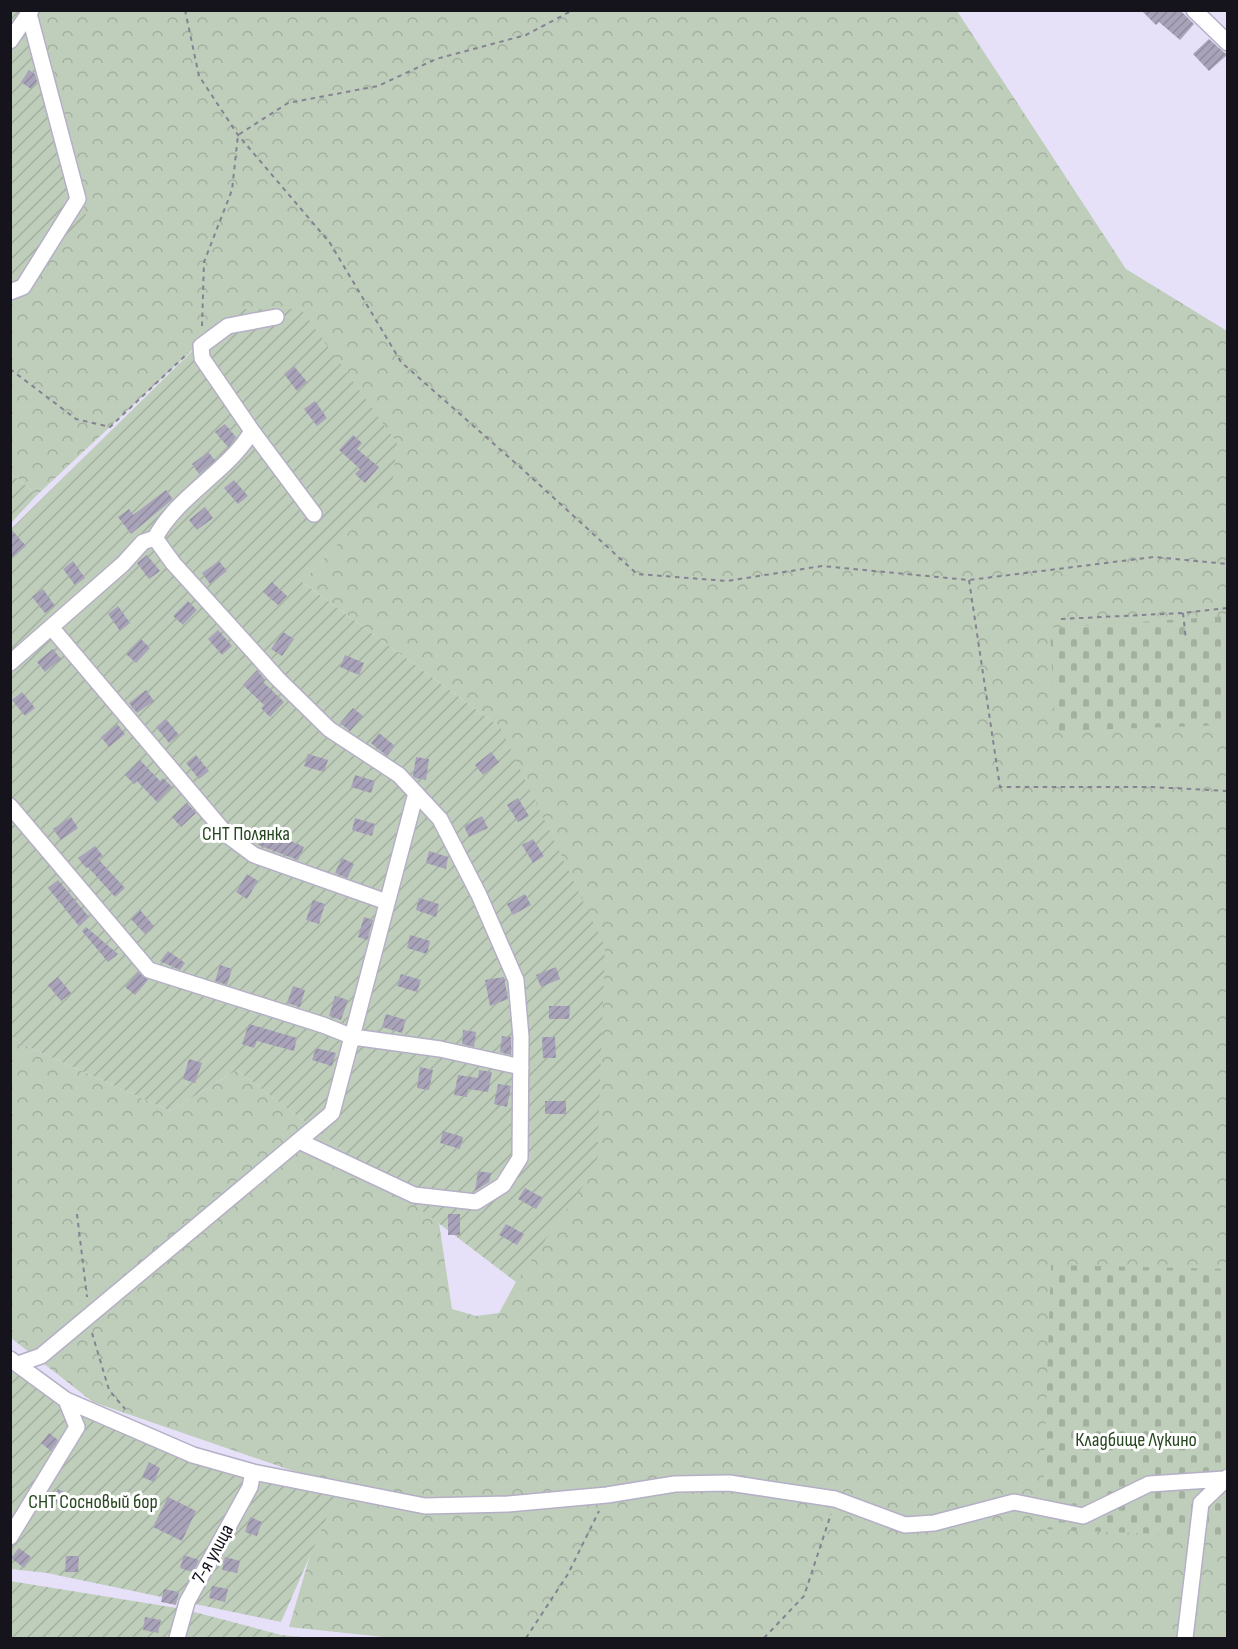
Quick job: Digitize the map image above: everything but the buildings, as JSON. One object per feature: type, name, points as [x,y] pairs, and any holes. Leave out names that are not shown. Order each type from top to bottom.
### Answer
[{"type":"street","points":[[1194,10],[1227,43]]},
{"type":"street","points":[[10,41],[28,11]]},
{"type":"street","points":[[10,292],[23,287],[78,199],[28,11]]},
{"type":"street","points":[[276,317],[228,326],[201,346],[202,358],[252,431],[314,514]]},
{"type":"street","points":[[156,538],[160,529],[190,496],[242,448],[252,431]]},
{"type":"street","points":[[10,663],[123,564],[142,542],[156,538]]},
{"type":"street","points":[[156,538],[173,563],[271,671],[329,729],[399,775],[440,819],[479,894],[516,980],[521,1036],[520,1158],[502,1185],[476,1202],[414,1195],[299,1141]]},
{"type":"street","points":[[51,627],[228,835],[254,855],[387,902]]},
{"type":"street","points":[[14,1361],[41,1356],[332,1113],[416,793]]},
{"type":"street","points":[[10,806],[149,970],[323,1024],[353,1037],[440,1049],[521,1067]]},
{"type":"street","points":[[14,1361],[66,1400],[193,1455],[253,1472],[424,1506],[508,1504],[607,1495],[675,1484],[729,1483],[835,1500],[905,1525],[934,1523],[1014,1502],[1083,1516],[1149,1484],[1226,1478]]},
{"type":"street","points":[[10,1537],[76,1427],[66,1400]]},
{"type":"street","name":"7-я улица","points":[[177,1638],[187,1602],[250,1487],[253,1472]]},
{"type":"street","points":[[1185,1638],[1202,1503],[1226,1478]]},
{"type":"path","points":[[185,10],[199,76],[238,135],[330,243],[401,362],[637,574],[727,581],[822,566],[969,580],[1154,557],[1227,564]]},
{"type":"path","points":[[238,135],[288,103],[378,86],[436,58],[526,35],[573,10]]},
{"type":"path","points":[[10,369],[76,419],[110,427],[197,345],[201,346],[204,262],[232,190],[238,135]]},
{"type":"path","points":[[969,580],[1000,786],[1227,791]]},
{"type":"path","points":[[1061,619],[1183,613],[1227,608]]},
{"type":"path","points":[[1183,613],[1186,640]]},
{"type":"path","points":[[77,1214],[94,1341],[108,1390],[132,1417]]},
{"type":"path","points":[[526,1638],[568,1574],[607,1495]]},
{"type":"path","points":[[764,1638],[804,1596],[835,1500]]},
{"type":"green space","points":[[11,11],[33,11],[87,219],[11,299]]},
{"type":"green space","points":[[33,11],[957,11],[1126,269],[1227,331],[1227,1638],[393,1638],[289,1627],[331,1484],[93,1402],[11,1338],[11,1036],[20,1043],[170,1111],[237,1070],[439,1223],[452,1309],[476,1316],[499,1313],[516,1282],[500,727],[302,582],[391,486],[301,309],[235,310],[37,495],[11,473],[10,299]]},
{"type":"green space","name":"СНТ Полянка","points":[[235,309],[301,309],[397,443],[392,486],[302,582],[500,727],[605,947],[597,1166],[516,1282],[237,1070],[170,1111],[20,1043],[11,1036],[11,529]]},
{"type":"green space","points":[[11,473],[37,495],[11,523]]},
{"type":"green space","points":[[1227,616],[1227,725],[1055,731],[1050,628]]},
{"type":"green space","name":"Кладбище Лукино","points":[[1051,1265],[1227,1269],[1227,1537],[1042,1529]]},
{"type":"green space","name":"СНТ Сосновый бор","points":[[10,1365],[66,1411],[337,1494],[281,1622],[47,1573],[11,1569]]},
{"type":"green space","points":[[10,1581],[183,1609],[281,1635],[312,1638],[11,1638]]}]
